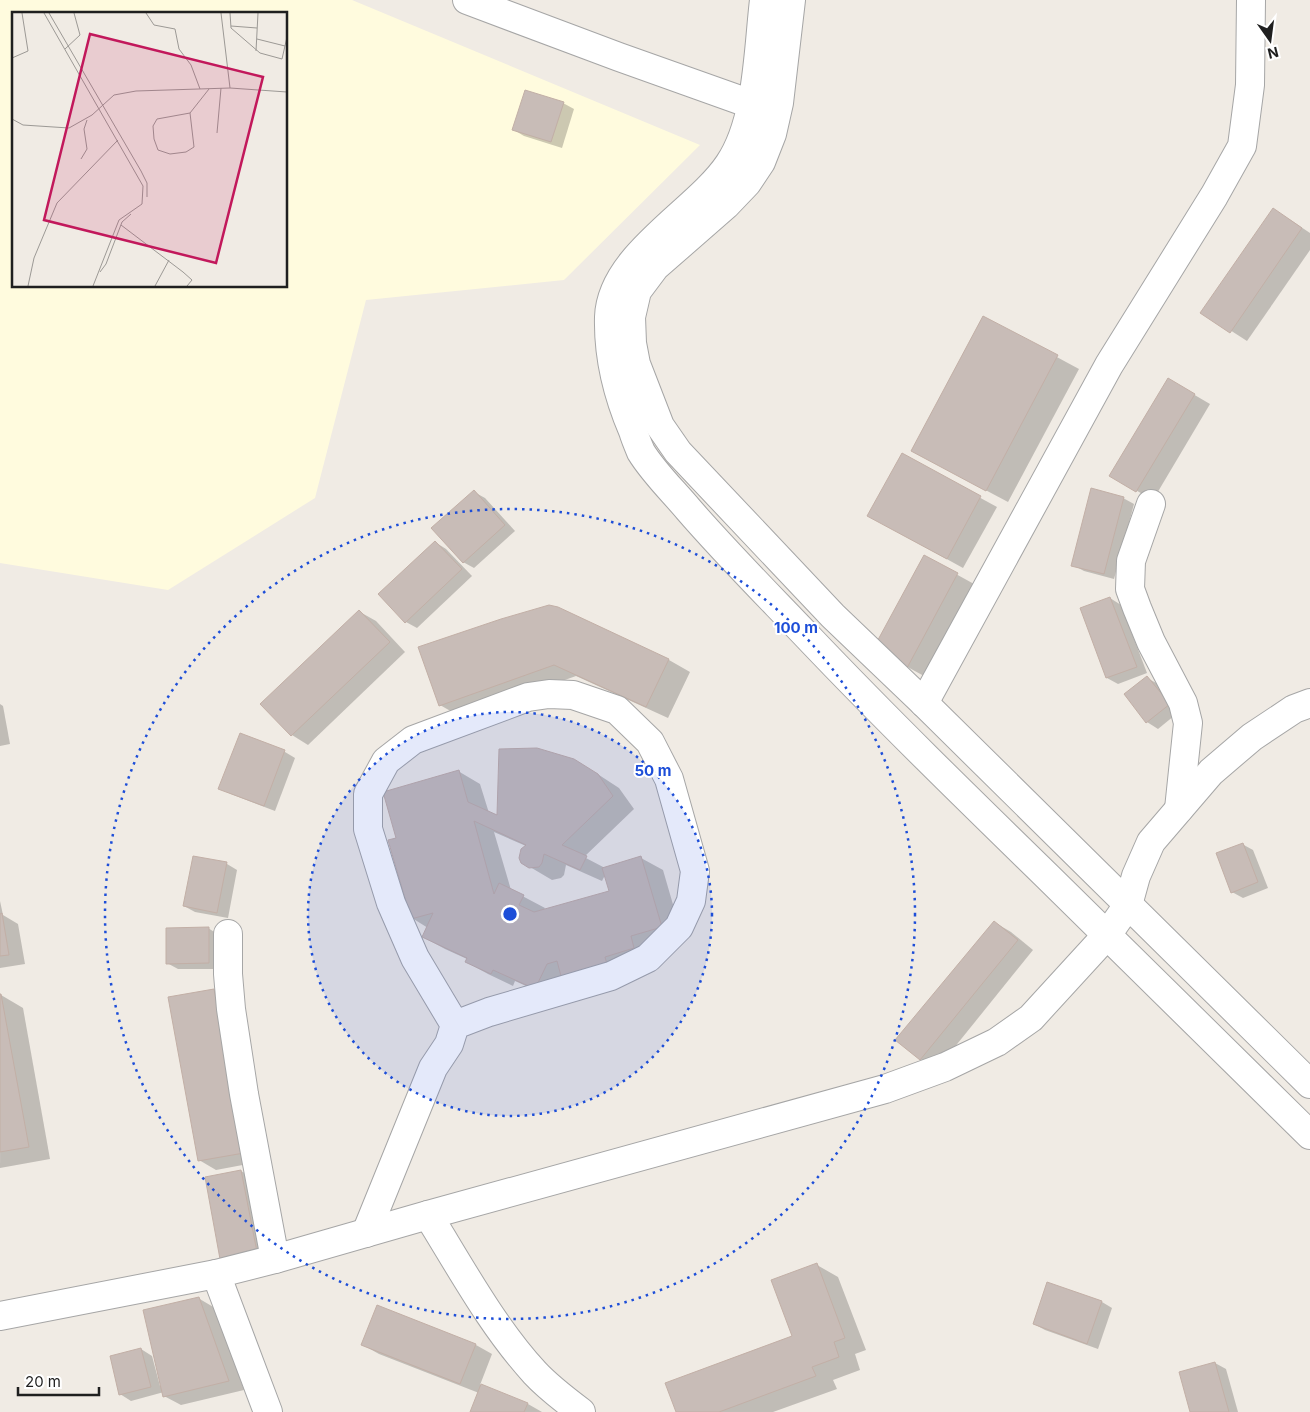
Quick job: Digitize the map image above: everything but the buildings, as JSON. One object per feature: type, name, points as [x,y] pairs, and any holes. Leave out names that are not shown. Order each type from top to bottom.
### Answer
[{"type":"street","points":[[467,0],[610,54],[751,104]]},
{"type":"street","points":[[764,0],[751,104],[746,129],[738,148],[728,165],[712,184],[637,256],[620,278],[613,296],[632,342],[636,364],[660,426],[678,452],[833,616],[924,703],[1310,1084]]},
{"type":"street","points":[[791,0],[779,102],[772,134],[761,162],[747,183],[726,204],[655,266],[620,315],[611,350],[625,413],[640,450],[654,470],[702,525],[919,751],[1310,1135]]},
{"type":"street","points":[[924,703],[1109,365],[1214,196],[1242,146],[1250,85],[1251,0]]},
{"type":"street","points":[[1151,504],[1132,561],[1130,589],[1151,642],[1183,703],[1188,724],[1179,809]]},
{"type":"street","points":[[366,1233],[433,1068],[449,1044],[455,1025],[415,958],[391,903],[368,829],[368,794],[386,761],[412,740],[528,697],[549,694],[573,695],[617,710],[650,742],[669,779],[695,872],[691,900],[679,927],[648,958],[611,976],[489,1012],[455,1025]]},
{"type":"street","points":[[0,1316],[216,1274],[275,1259],[885,1089],[945,1067],[997,1042],[1031,1018],[1107,935],[1128,905],[1136,876],[1151,842],[1211,772],[1252,737],[1294,709],[1310,702]]},
{"type":"street","points":[[228,934],[228,974],[232,1018],[244,1094],[275,1259]]},
{"type":"street","points":[[428,1215],[483,1303],[517,1351],[554,1392],[581,1412]]},
{"type":"street","points":[[216,1274],[268,1412]]},
{"type":"shaded area","points":[[0,0],[352,0],[700,145],[564,280],[366,300],[315,498],[168,590],[0,563]]}]
